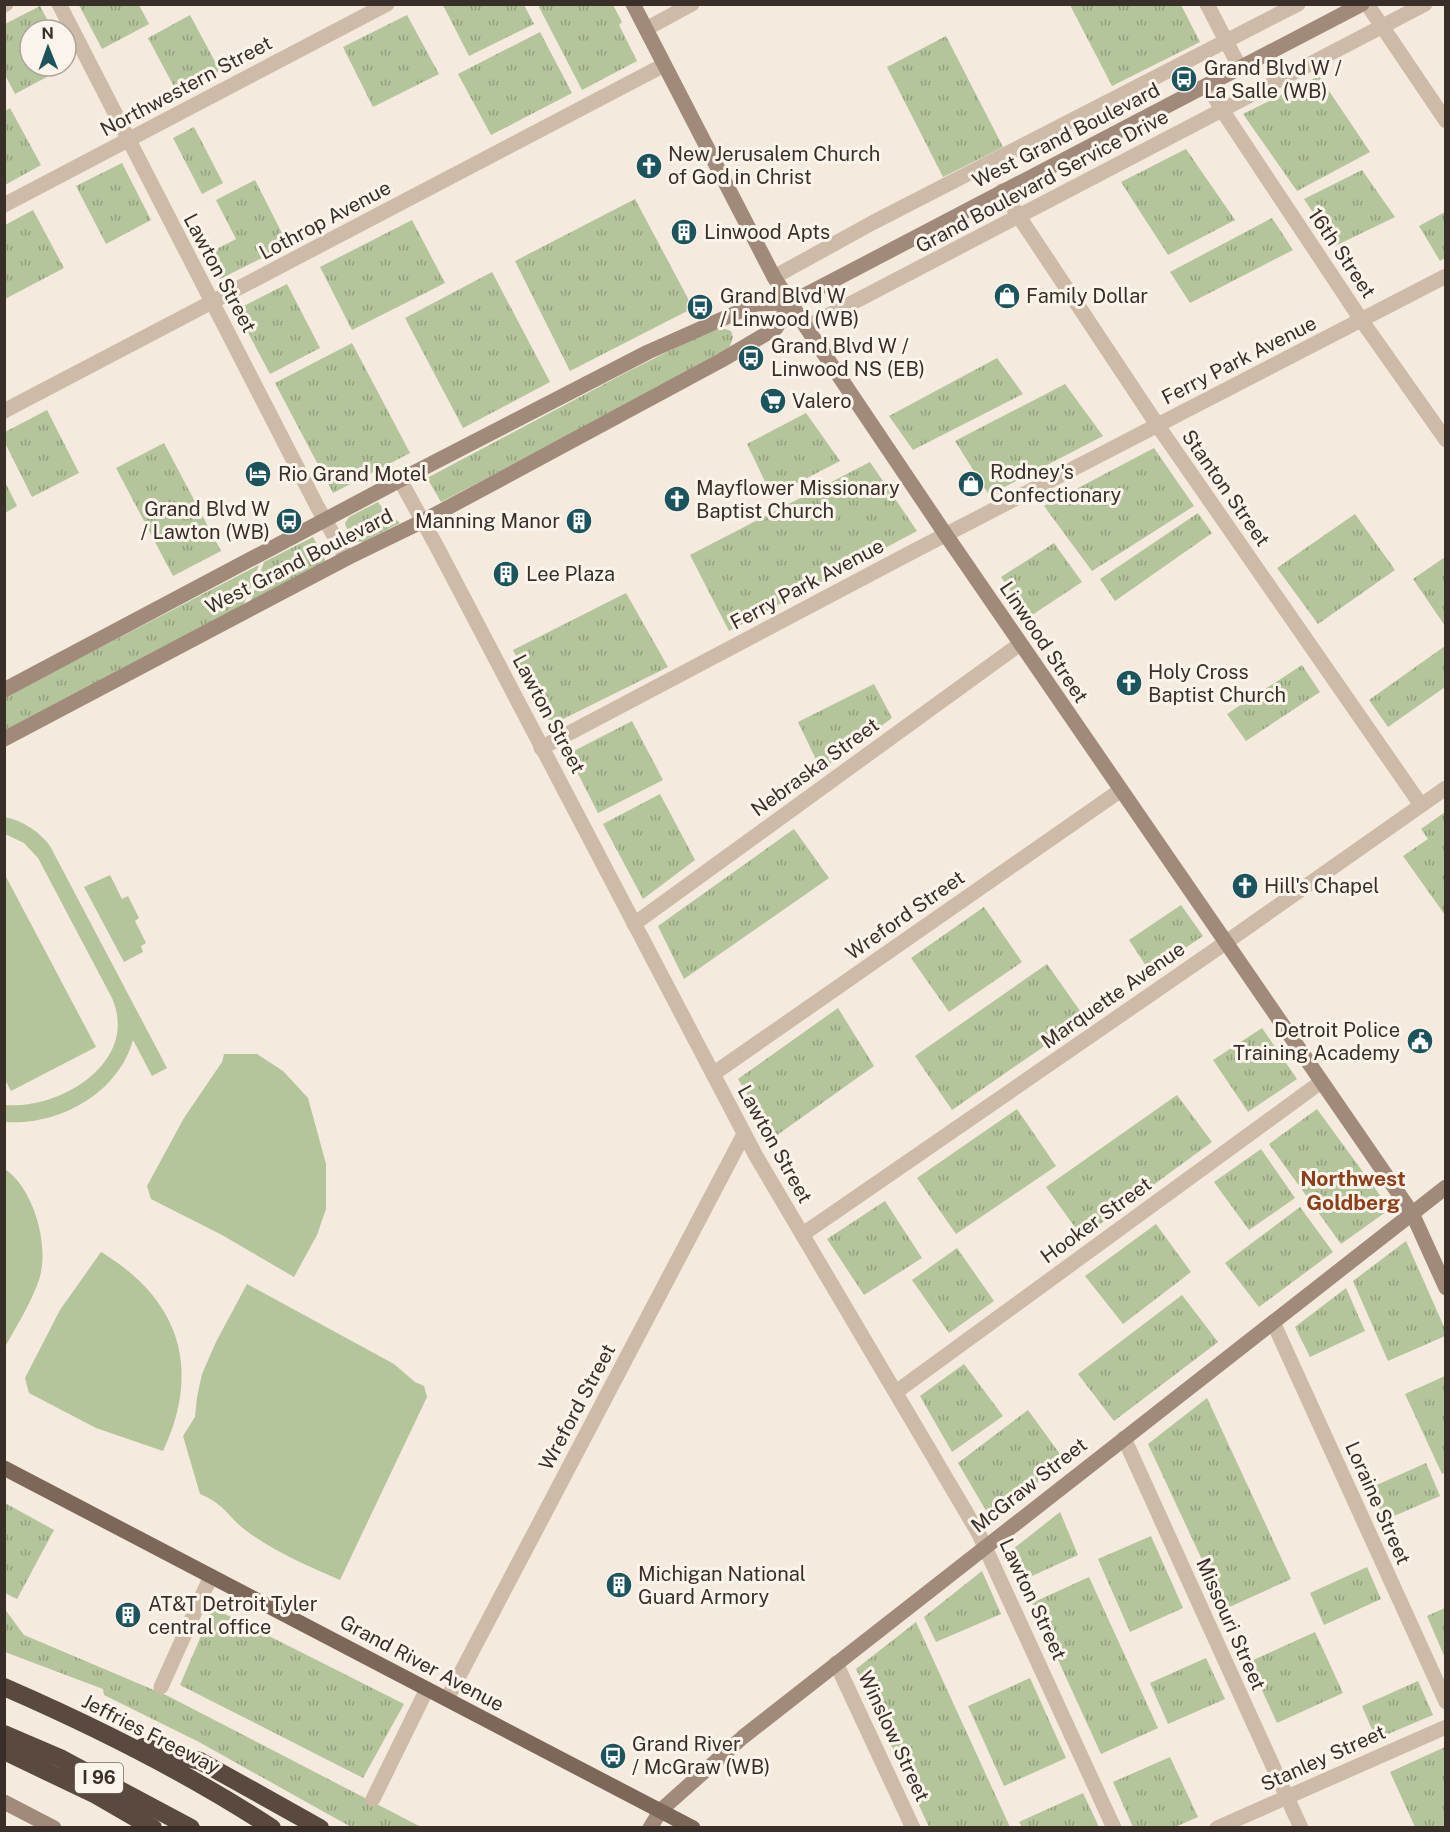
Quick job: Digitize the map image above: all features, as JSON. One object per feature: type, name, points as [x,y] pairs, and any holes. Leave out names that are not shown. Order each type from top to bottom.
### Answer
[{"type":"highway","name":"Jeffries Freeway","points":[[4,1687],[119,1741],[238,1805],[272,1827]]},
{"type":"highway","name":"I 96","points":[[4,1734],[60,1758],[191,1827]]},
{"type":"highway","points":[[119,1741],[200,1761],[320,1827]]},
{"type":"highway","points":[[4,1751],[96,1795],[153,1827]]},
{"type":"main road","name":"Grand River Avenue","points":[[4,1468],[693,1827]]},
{"type":"street","name":"Lawton Street","points":[[59,4],[317,507],[327,520],[347,558]]},
{"type":"street","name":"Northwestern Street","points":[[4,205],[387,4]]},
{"type":"street","name":"Linwood Street","points":[[633,4],[774,277],[790,303],[946,536],[1412,1213],[1446,1288]]},
{"type":"street","points":[[646,29],[692,4]]},
{"type":"street","points":[[1207,4],[1240,68]]},
{"type":"street","name":"Grand Boulevard Service Drive","points":[[774,277],[872,223],[1298,4]]},
{"type":"street","name":"West Grand Boulevard","points":[[4,690],[400,480],[648,352],[756,304],[790,303],[1362,4]]},
{"type":"street","points":[[1367,4],[1446,121]]},
{"type":"street","name":"Grand Boulevard Service Drive","points":[[806,327],[1425,4]]},
{"type":"street","name":"Lothrop Avenue","points":[[4,411],[664,65]]},
{"type":"street","name":"16th Street","points":[[1208,85],[1222,110],[1362,321],[1446,441]]},
{"type":"street","name":"Stanton Street","points":[[1002,191],[1158,426],[1421,805]]},
{"type":"street","name":"Ferry Park Avenue","points":[[541,748],[1446,276]]},
{"type":"street","name":"West Grand Boulevard","points":[[4,739],[347,558],[423,521],[722,360],[776,328],[790,303]]},
{"type":"street","name":"Lawton Street","points":[[400,480],[744,1134],[985,1546],[1114,1827]]},
{"type":"street","name":"Nebraska Street","points":[[634,924],[1020,644]]},
{"type":"street","name":"Marquette Avenue","points":[[803,1234],[1446,788]]},
{"type":"street","name":"Wreford Street","points":[[713,1074],[1121,790]]},
{"type":"street","name":"Hooker Street","points":[[896,1392],[1321,1082]]},
{"type":"street","name":"Wreford Street","points":[[447,1700],[744,1134]]},
{"type":"street","name":"McGraw Street","points":[[650,1827],[661,1810],[743,1737],[1446,1187]]},
{"type":"street","name":"Loraine Street","points":[[1273,1322],[1446,1702]]},
{"type":"street","name":"Missouri Street","points":[[1124,1438],[1301,1827]]},
{"type":"street","points":[[160,1687],[211,1576]]},
{"type":"street","name":"Winslow Street","points":[[836,1663],[913,1827]]},
{"type":"street","points":[[373,1798],[427,1689]]},
{"type":"street","name":"Stanley Street","points":[[1217,1827],[1446,1727]]},
{"type":"street","points":[[4,1802],[54,1827]]},
{"type":"green space","points":[[79,5],[139,5],[149,24],[102,49]]},
{"type":"green space","points":[[443,5],[524,5],[534,24],[469,56]]},
{"type":"green space","points":[[538,5],[613,5],[622,22],[619,25],[637,61],[582,90]]},
{"type":"green space","points":[[1070,5],[1181,5],[1200,42],[1112,86]]},
{"type":"green space","points":[[40,6],[46,18],[18,18],[18,78],[45,78],[15,94],[5,75],[5,24]]},
{"type":"green space","points":[[190,15],[220,71],[178,94],[148,38]]},
{"type":"green space","points":[[407,15],[439,74],[373,107],[343,47]]},
{"type":"green space","points":[[540,32],[572,93],[491,135],[458,74]]},
{"type":"green space","points":[[946,36],[1003,147],[943,177],[887,67]]},
{"type":"green space","points":[[1319,76],[1370,152],[1297,191],[1243,114]]},
{"type":"green space","points":[[10,108],[41,165],[5,185],[5,111]]},
{"type":"green space","points":[[194,127],[223,183],[202,194],[173,138]]},
{"type":"green space","points":[[1186,149],[1235,220],[1168,255],[1121,182]]},
{"type":"green space","points":[[122,163],[151,220],[106,244],[76,186]]},
{"type":"green space","points":[[1362,170],[1395,217],[1335,246],[1304,199]]},
{"type":"green space","points":[[255,180],[288,245],[220,279],[207,254],[236,239],[216,200]]},
{"type":"green space","points":[[635,199],[693,308],[570,371],[515,261]]},
{"type":"green space","points":[[33,210],[64,268],[5,299],[5,225]]},
{"type":"green space","points":[[1445,212],[1445,258],[1440,261],[1419,226]]},
{"type":"green space","points":[[1272,218],[1293,250],[1190,303],[1170,272]]},
{"type":"green space","points":[[412,220],[445,283],[352,330],[320,267]]},
{"type":"green space","points":[[492,272],[550,382],[463,428],[405,318]]},
{"type":"green space","points":[[287,284],[320,348],[270,374],[236,310]]},
{"type":"green space","points":[[722,328],[731,331],[733,337],[730,346],[718,357],[441,502],[427,478],[629,371],[711,330]]},
{"type":"green space","points":[[352,343],[410,453],[333,493],[275,383]]},
{"type":"green space","points":[[997,358],[1023,394],[913,450],[889,416]]},
{"type":"green space","points":[[1065,384],[1103,436],[989,495],[955,441]]},
{"type":"green space","points":[[47,410],[79,473],[32,497],[5,443],[5,432]]},
{"type":"green space","points":[[806,413],[840,461],[772,496],[747,444]]},
{"type":"green space","points":[[164,443],[221,551],[173,576],[116,468]]},
{"type":"green space","points":[[1154,448],[1194,506],[1092,571],[1044,506]]},
{"type":"green space","points":[[870,462],[917,531],[729,631],[690,555]]},
{"type":"green space","points":[[5,482],[17,506],[4,513]]},
{"type":"green space","points":[[378,502],[400,523],[363,542],[356,542],[348,533],[345,523],[349,517]]},
{"type":"green space","points":[[1198,513],[1212,533],[1115,601],[1100,579]]},
{"type":"green space","points":[[1355,514],[1395,570],[1318,624],[1277,568]]},
{"type":"green space","points":[[313,537],[326,562],[250,603],[264,562]]},
{"type":"green space","points":[[1054,543],[1082,582],[1029,617],[1001,577]]},
{"type":"green space","points":[[1445,557],[1445,626],[1413,579]]},
{"type":"green space","points":[[259,565],[243,606],[5,730],[5,697]]},
{"type":"green space","points":[[626,593],[668,667],[551,725],[513,650]]},
{"type":"green space","points":[[1445,646],[1445,687],[1388,727],[1369,700]]},
{"type":"green space","points":[[1302,665],[1320,692],[1246,741],[1227,714]]},
{"type":"green space","points":[[874,684],[892,718],[821,770],[798,722]]},
{"type":"green space","points":[[632,721],[663,780],[598,813],[568,754]]},
{"type":"green space","points":[[660,794],[695,860],[643,899],[603,824]]},
{"type":"green space","points":[[1445,812],[1445,915],[1403,856],[1428,839],[1421,829]]},
{"type":"green space","points":[[5,817],[30,827],[50,846],[167,1068],[152,1076],[133,1040],[114,1076],[100,1091],[65,1112],[25,1122],[5,1122],[5,1105],[27,1104],[49,1099],[70,1090],[90,1077],[105,1061],[115,1042],[118,1021],[112,998],[38,858],[24,843],[5,834]]},
{"type":"green space","points":[[794,829],[829,878],[684,979],[658,926]]},
{"type":"green space","points":[[4,873],[96,1047],[11,1091],[4,1078]]},
{"type":"green space","points":[[110,875],[122,899],[128,896],[139,918],[135,921],[146,943],[141,946],[143,952],[124,962],[84,887]]},
{"type":"green space","points":[[1181,905],[1203,936],[1150,972],[1129,940]]},
{"type":"green space","points":[[984,907],[1022,962],[949,1012],[911,958]]},
{"type":"green space","points":[[1047,964],[1085,1018],[952,1110],[915,1056]]},
{"type":"green space","points":[[838,1008],[874,1066],[773,1138],[738,1079]]},
{"type":"green space","points":[[1262,1028],[1297,1079],[1248,1112],[1213,1060]]},
{"type":"green space","points":[[224,1054],[257,1054],[283,1071],[308,1098],[326,1164],[326,1209],[317,1235],[294,1277],[222,1235],[151,1199],[147,1186],[184,1118],[222,1062]]},
{"type":"green space","points":[[1177,1095],[1212,1142],[1082,1237],[1046,1187]]},
{"type":"green space","points":[[1017,1109],[1056,1166],[956,1234],[917,1178]]},
{"type":"green space","points":[[1317,1109],[1390,1209],[1341,1244],[1269,1144]]},
{"type":"green space","points":[[1261,1149],[1295,1198],[1249,1230],[1214,1182]]},
{"type":"green space","points":[[5,1169],[24,1190],[37,1219],[41,1235],[42,1266],[36,1289],[5,1347]]},
{"type":"green space","points":[[885,1201],[922,1258],[864,1295],[827,1239]]},
{"type":"green space","points":[[1300,1207],[1333,1252],[1259,1307],[1225,1263]]},
{"type":"green space","points":[[1156,1224],[1191,1272],[1123,1324],[1085,1276]]},
{"type":"green space","points":[[1406,1241],[1445,1329],[1445,1336],[1388,1361],[1353,1281]]},
{"type":"green space","points":[[957,1248],[994,1301],[949,1333],[912,1280]]},
{"type":"green space","points":[[101,1252],[128,1271],[149,1291],[165,1314],[176,1338],[181,1364],[181,1392],[175,1421],[163,1451],[96,1428],[29,1393],[25,1378],[60,1310]]},
{"type":"green space","points":[[247,1284],[394,1364],[415,1382],[424,1386],[427,1397],[340,1580],[290,1558],[266,1544],[244,1529],[220,1506],[200,1494],[183,1436],[195,1417],[202,1374]]},
{"type":"green space","points":[[1346,1288],[1365,1331],[1310,1357],[1295,1327]]},
{"type":"green space","points":[[1182,1295],[1218,1342],[1114,1421],[1078,1374]]},
{"type":"green space","points":[[964,1364],[1003,1416],[952,1452],[920,1396]]},
{"type":"green space","points":[[1445,1376],[1446,1472],[1442,1474],[1405,1394]]},
{"type":"green space","points":[[1207,1398],[1291,1579],[1225,1609],[1148,1444]]},
{"type":"green space","points":[[1028,1410],[1065,1461],[991,1519],[958,1463]]},
{"type":"green space","points":[[1426,1463],[1440,1496],[1385,1520],[1370,1488]]},
{"type":"green space","points":[[5,1503],[54,1530],[17,1599],[5,1593]]},
{"type":"green space","points":[[1060,1512],[1078,1555],[1021,1581],[1008,1553]]},
{"type":"green space","points":[[1151,1536],[1183,1608],[1130,1632],[1098,1559]]},
{"type":"green space","points":[[1367,1567],[1381,1599],[1324,1625],[1310,1593]]},
{"type":"green space","points":[[982,1571],[1001,1614],[936,1642],[924,1617]]},
{"type":"green space","points":[[1089,1577],[1158,1728],[1101,1754],[1032,1603]]},
{"type":"green space","points":[[4,1608],[24,1635],[168,1696],[421,1827],[351,1827],[199,1742],[104,1695],[103,1689],[5,1652]]},
{"type":"green space","points":[[213,1608],[404,1704],[363,1778],[180,1685]]},
{"type":"green space","points":[[1445,1608],[1445,1658],[1427,1616]]},
{"type":"green space","points":[[916,1622],[1010,1827],[929,1827],[856,1669]]},
{"type":"green space","points":[[1315,1632],[1343,1693],[1277,1723],[1249,1662]]},
{"type":"green space","points":[[1206,1658],[1225,1699],[1168,1724],[1150,1683]]},
{"type":"green space","points":[[1030,1678],[1066,1758],[1004,1786],[968,1706]]},
{"type":"green space","points":[[1418,1681],[1433,1715],[1376,1739],[1362,1706]]},
{"type":"green space","points":[[1445,1747],[1445,1827],[1415,1827],[1390,1772]]},
{"type":"green space","points":[[1170,1757],[1198,1817],[1175,1827],[1133,1827],[1113,1782]]},
{"type":"green space","points":[[1083,1793],[1099,1827],[1022,1827],[1019,1822]]},
{"type":"place","name":"Grand Blvd W / La Salle (WB)","points":[[1184,79]]},
{"type":"place","name":"New Jerusalem Church of God in Christ","points":[[649,166]]},
{"type":"place","name":"Linwood Apts","points":[[684,232]]},
{"type":"place","name":"Family Dollar","points":[[1007,296]]},
{"type":"place","name":"Grand Blvd W / Linwood (WB)","points":[[700,307]]},
{"type":"place","name":"Grand Blvd W / Linwood NS (EB)","points":[[751,358]]},
{"type":"place","name":"Valero","points":[[773,401]]},
{"type":"place","name":"Rio Grand Motel","points":[[258,474]]},
{"type":"place","name":"Rodney's Confectionary","points":[[971,484]]},
{"type":"place","name":"Mayflower Missionary Baptist Church","points":[[677,499]]},
{"type":"place","name":"Grand Blvd W / Lawton (WB)","points":[[289,521]]},
{"type":"place","name":"Manning Manor","points":[[579,521]]},
{"type":"place","name":"Lee Plaza","points":[[506,574]]},
{"type":"place","name":"Holy Cross Baptist Church","points":[[1129,683]]},
{"type":"place","name":"Hill's Chapel","points":[[1245,886]]},
{"type":"place","name":"Detroit Police Training Academy","points":[[1420,1041]]},
{"type":"place","name":"Michigan National Guard Armory","points":[[619,1585]]},
{"type":"place","name":"AT&T Detroit Tyler central office","points":[[128,1615]]},
{"type":"place","name":"Grand River / McGraw (WB)","points":[[613,1756]]},
{"type":"district","name":"Northwest Goldberg","points":[[1353,1191]]}]
